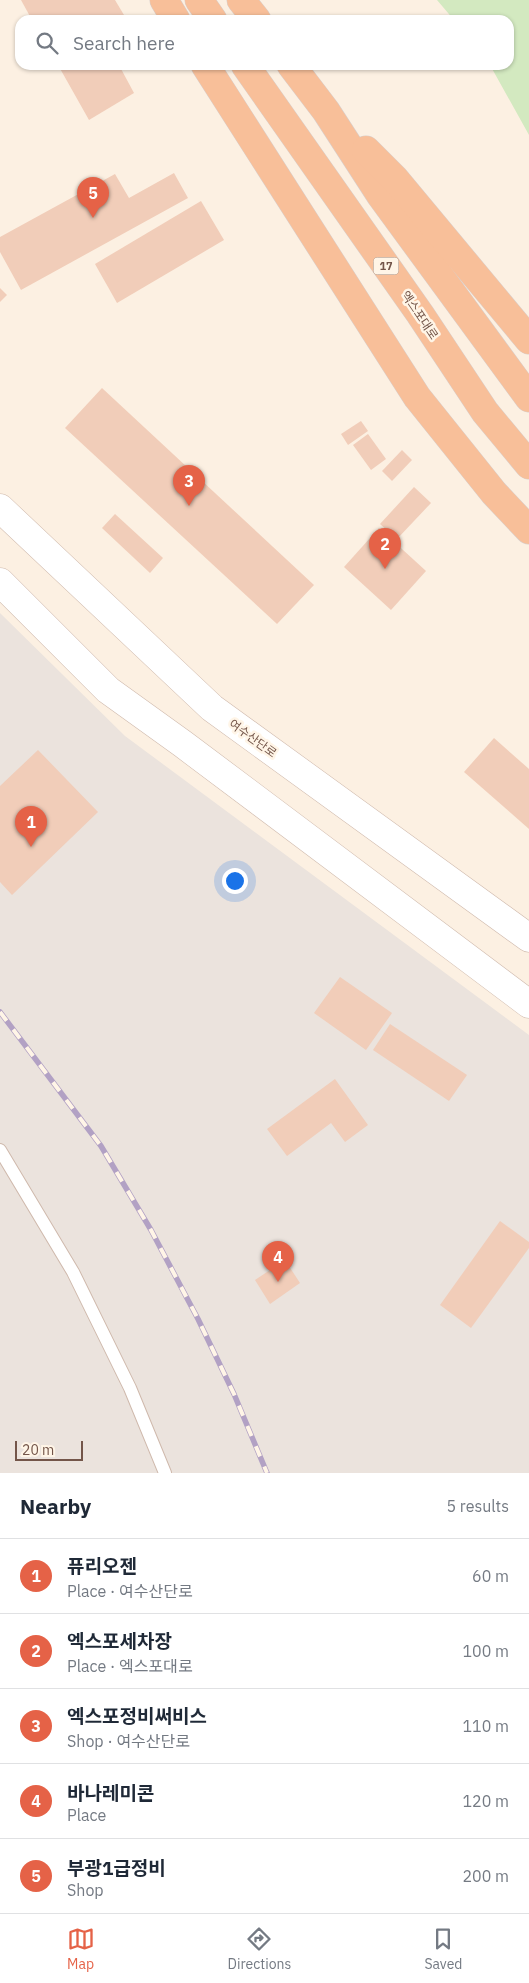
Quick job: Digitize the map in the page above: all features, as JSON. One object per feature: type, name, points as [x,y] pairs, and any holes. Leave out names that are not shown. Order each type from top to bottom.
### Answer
[{"type":"highway","points":[[164,0],[173,15]]},
{"type":"highway","points":[[199,0],[210,15]]},
{"type":"highway","points":[[241,0],[253,15]]},
{"type":"highway","points":[[208,70],[417,397],[494,493],[529,530]]},
{"type":"highway","name":"엑스포대로","points":[[249,70],[420,314],[485,412],[529,464]]},
{"type":"highway","points":[[295,70],[326,111],[382,196],[529,398]]},
{"type":"highway","points":[[326,111],[395,180],[529,340]]},
{"type":"street","name":"여수산단로","points":[[0,508],[212,708],[529,938]]},
{"type":"street","points":[[0,582],[108,690],[183,744],[529,1004]]},
{"type":"lane","points":[[0,1150],[73,1272],[130,1388],[165,1473]]},
{"type":"shaded area","points":[[0,613],[125,736],[529,1035],[529,1473],[0,1473]]},
{"type":"green space","points":[[437,0],[529,0],[529,135],[493,70],[514,70],[514,15],[450,15]]},
{"type":"building","points":[[21,0],[115,0],[124,15],[29,15]]},
{"type":"building","points":[[61,70],[122,70],[134,93],[89,120]]},
{"type":"building","points":[[174,173],[188,198],[21,290],[0,252],[0,237],[115,174],[129,198]]},
{"type":"building","points":[[201,201],[224,240],[117,303],[95,264]]},
{"type":"building","points":[[0,288],[7,295],[0,302]]},
{"type":"building","points":[[102,388],[314,585],[277,624],[65,428]]},
{"type":"building","points":[[361,421],[368,431],[348,445],[341,434]]},
{"type":"building","points":[[368,434],[386,459],[371,470],[353,445]]},
{"type":"building","points":[[402,450],[412,460],[392,481],[382,471]]},
{"type":"building","points":[[414,487],[431,503],[397,539],[380,524]]},
{"type":"building","points":[[115,514],[163,558],[150,573],[102,528]]},
{"type":"building","points":[[379,528],[426,571],[391,610],[344,567]]},
{"type":"building","points":[[494,738],[529,769],[529,829],[464,772]]},
{"type":"building","points":[[38,750],[98,812],[12,895],[0,882],[0,786]]},
{"type":"building","points":[[340,977],[392,1013],[366,1050],[314,1013]]},
{"type":"building","points":[[390,1024],[467,1075],[449,1101],[373,1050]]},
{"type":"building","points":[[335,1079],[368,1125],[345,1142],[331,1123],[287,1156],[267,1129]]},
{"type":"building","points":[[500,1221],[529,1242],[529,1248],[471,1328],[440,1305]]},
{"type":"building","points":[[285,1260],[300,1283],[270,1304],[255,1280]]},
{"type":"railway","points":[[0,1012],[101,1146],[151,1230],[198,1319],[234,1394],[267,1473]]},
{"type":"place","name":"부광1급정비","points":[[93,218]]},
{"type":"place","name":"엑스포정비써비스","points":[[189,506]]},
{"type":"place","name":"엑스포세차장","points":[[385,569]]},
{"type":"place","name":"퓨리오젠","points":[[31,847]]},
{"type":"place","name":"바나레미콘","points":[[278,1282]]}]
